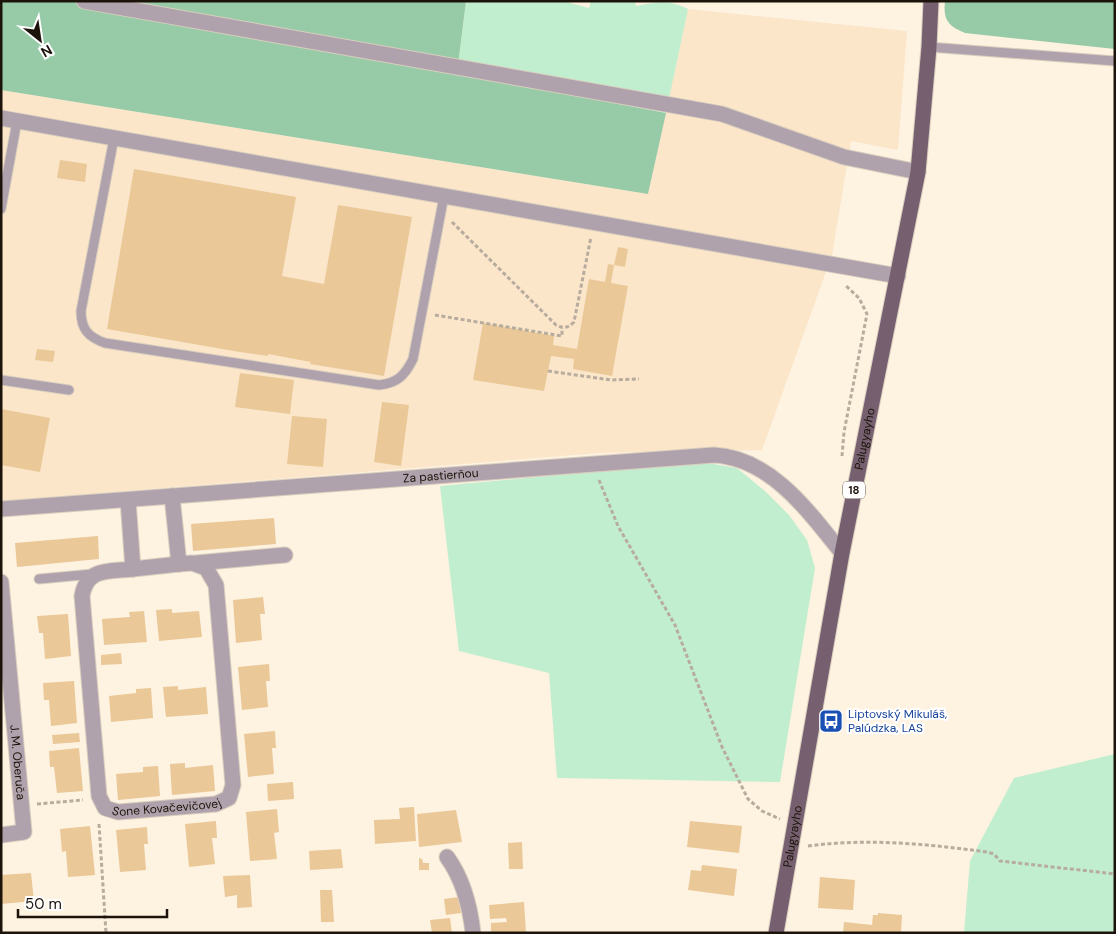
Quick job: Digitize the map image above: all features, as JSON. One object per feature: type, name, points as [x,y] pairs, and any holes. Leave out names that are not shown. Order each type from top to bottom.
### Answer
[{"type":"main road","name":"Palugyayho","points":[[776,933],[842,553],[918,172],[930,47],[931,1]]},
{"type":"street","points":[[84,1],[722,114],[844,157],[918,172]]},
{"type":"street","points":[[1,118],[114,138],[443,203],[595,222],[898,276]]},
{"type":"street","name":"Za pastierňou","points":[[1,510],[714,455],[746,461],[758,468],[792,495],[812,515],[842,553]]},
{"type":"street","points":[[172,496],[185,564]]},
{"type":"street","points":[[128,500],[133,569]]},
{"type":"street","points":[[93,574],[285,555]]},
{"type":"street","name":"Sone Kovačevičovej","points":[[93,574],[88,579],[82,596],[103,803],[118,812],[216,804],[229,798],[233,785],[216,585],[206,568],[185,564]]},
{"type":"street","name":"J. M. Oberuča","points":[[1,582],[24,832],[1,835]]},
{"type":"street","points":[[447,857],[461,881],[471,913],[473,933]]},
{"type":"lane","points":[[930,47],[1115,61]]},
{"type":"lane","points":[[1,209],[17,121]]},
{"type":"lane","points":[[114,138],[81,311],[81,322],[85,332],[94,339],[105,343],[379,385],[390,384],[401,379],[413,359],[443,203]]},
{"type":"lane","points":[[1,380],[69,390]]},
{"type":"lane","points":[[38,579],[93,574]]},
{"type":"path","points":[[443,203],[556,325],[562,328],[569,327],[574,322],[595,222]]},
{"type":"path","points":[[422,313],[562,336],[562,328]]},
{"type":"path","points":[[548,371],[611,380],[639,379]]},
{"type":"path","points":[[593,464],[618,526],[675,625],[722,747],[744,792],[748,799],[762,811],[779,819]]},
{"type":"path","points":[[21,805],[103,803],[99,823],[106,933]]},
{"type":"path","points":[[809,841],[808,847],[841,842],[940,845],[987,852],[994,854],[1000,861],[1115,874]]},
{"type":"shaded area","points":[[688,9],[907,31],[898,150],[851,141],[832,255],[762,450],[600,453],[1,501],[1,90],[648,194]]},
{"type":"green space","points":[[1,1],[466,1],[457,73],[666,113],[648,194],[1,90]]},
{"type":"green space","points":[[466,1],[563,1],[589,8],[591,1],[635,1],[636,6],[663,3],[675,4],[688,9],[666,113],[457,73]]},
{"type":"green space","points":[[945,1],[1115,1],[1115,49],[965,33],[954,28],[948,22],[945,13]]},
{"type":"green space","points":[[702,462],[737,468],[765,491],[789,515],[807,540],[815,568],[780,782],[557,778],[549,673],[459,651],[440,486]]},
{"type":"green space","points":[[1115,754],[1115,933],[964,933],[970,861],[1014,778]]},
{"type":"building","points":[[60,160],[87,164],[85,182],[57,178]]},
{"type":"building","points":[[134,169],[296,197],[282,276],[324,284],[338,205],[412,217],[384,376],[310,364],[311,362],[268,354],[268,356],[240,352],[107,329]]},
{"type":"building","points":[[618,247],[628,249],[625,267],[614,265]]},
{"type":"building","points":[[608,264],[614,265],[611,283],[628,286],[612,376],[573,369],[574,359],[551,356],[544,391],[473,380],[483,323],[554,336],[553,345],[577,349],[589,279],[605,282]]},
{"type":"building","points":[[37,349],[55,351],[53,362],[35,360]]},
{"type":"building","points":[[240,373],[294,380],[290,414],[235,407]]},
{"type":"building","points":[[382,402],[409,405],[401,466],[374,462]]},
{"type":"building","points":[[1,409],[50,418],[40,472],[1,465]]},
{"type":"building","points":[[292,416],[327,419],[323,467],[287,464]]},
{"type":"building","points":[[274,518],[276,544],[193,551],[191,524]]},
{"type":"building","points":[[98,536],[99,559],[17,567],[15,543]]},
{"type":"building","points":[[263,597],[265,614],[260,614],[262,640],[236,643],[233,600]]},
{"type":"building","points":[[172,609],[172,613],[199,611],[202,637],[159,641],[156,610]]},
{"type":"building","points":[[144,611],[147,642],[104,645],[102,619],[130,617],[129,612]]},
{"type":"building","points":[[68,614],[71,656],[45,659],[43,633],[39,633],[37,616]]},
{"type":"building","points":[[121,653],[122,664],[101,665],[101,655]]},
{"type":"building","points":[[269,664],[270,681],[266,681],[268,707],[242,710],[238,667]]},
{"type":"building","points":[[74,681],[77,723],[51,726],[49,700],[44,700],[43,683]]},
{"type":"building","points":[[178,686],[178,690],[206,687],[208,714],[166,717],[163,687]]},
{"type":"building","points":[[151,688],[153,718],[111,722],[109,696],[136,693],[136,689]]},
{"type":"building","points":[[275,731],[276,748],[272,748],[274,774],[248,777],[244,734]]},
{"type":"building","points":[[79,733],[80,742],[53,744],[52,735]]},
{"type":"building","points":[[79,748],[83,791],[57,793],[54,767],[50,767],[49,751]]},
{"type":"building","points":[[185,763],[185,768],[213,765],[215,791],[172,795],[170,764]]},
{"type":"building","points":[[158,766],[160,796],[118,800],[116,774],[143,772],[143,767]]},
{"type":"building","points":[[293,782],[294,799],[268,801],[267,784]]},
{"type":"building","points":[[414,807],[416,841],[375,844],[374,820],[400,819],[399,808]]},
{"type":"building","points":[[277,809],[279,832],[274,833],[277,859],[250,861],[246,812]]},
{"type":"building","points":[[456,810],[462,842],[419,847],[417,814]]},
{"type":"building","points":[[216,821],[217,838],[212,838],[215,864],[189,867],[185,824]]},
{"type":"building","points":[[690,821],[742,826],[739,853],[687,847]]},
{"type":"building","points":[[90,826],[95,875],[68,877],[66,851],[62,852],[60,829]]},
{"type":"building","points":[[147,827],[148,844],[144,844],[146,870],[120,872],[116,830]]},
{"type":"building","points":[[522,842],[523,869],[509,869],[508,843]]},
{"type":"building","points":[[341,849],[343,868],[310,870],[309,851]]},
{"type":"building","points":[[419,858],[422,859],[423,863],[429,863],[429,870],[419,870]]},
{"type":"building","points":[[702,865],[737,869],[734,896],[688,890],[691,870],[701,871]]},
{"type":"building","points":[[31,873],[34,901],[1,904],[1,875]]},
{"type":"building","points":[[250,875],[252,907],[237,908],[237,895],[225,897],[223,876]]},
{"type":"building","points":[[820,877],[855,880],[853,910],[818,908]]},
{"type":"building","points":[[320,890],[332,890],[334,922],[321,922]]},
{"type":"building","points":[[459,897],[461,913],[446,915],[444,899]]},
{"type":"building","points":[[524,902],[526,933],[491,933],[491,923],[507,922],[506,918],[490,919],[489,905]]},
{"type":"building","points":[[878,913],[902,915],[901,933],[843,933],[844,922],[872,925],[873,915],[878,915]]},
{"type":"building","points":[[450,918],[452,933],[432,933],[430,920]]},
{"type":"place","name":"Liptovský Mikuláš, Palúdzka, LAS","points":[[831,721]]}]
